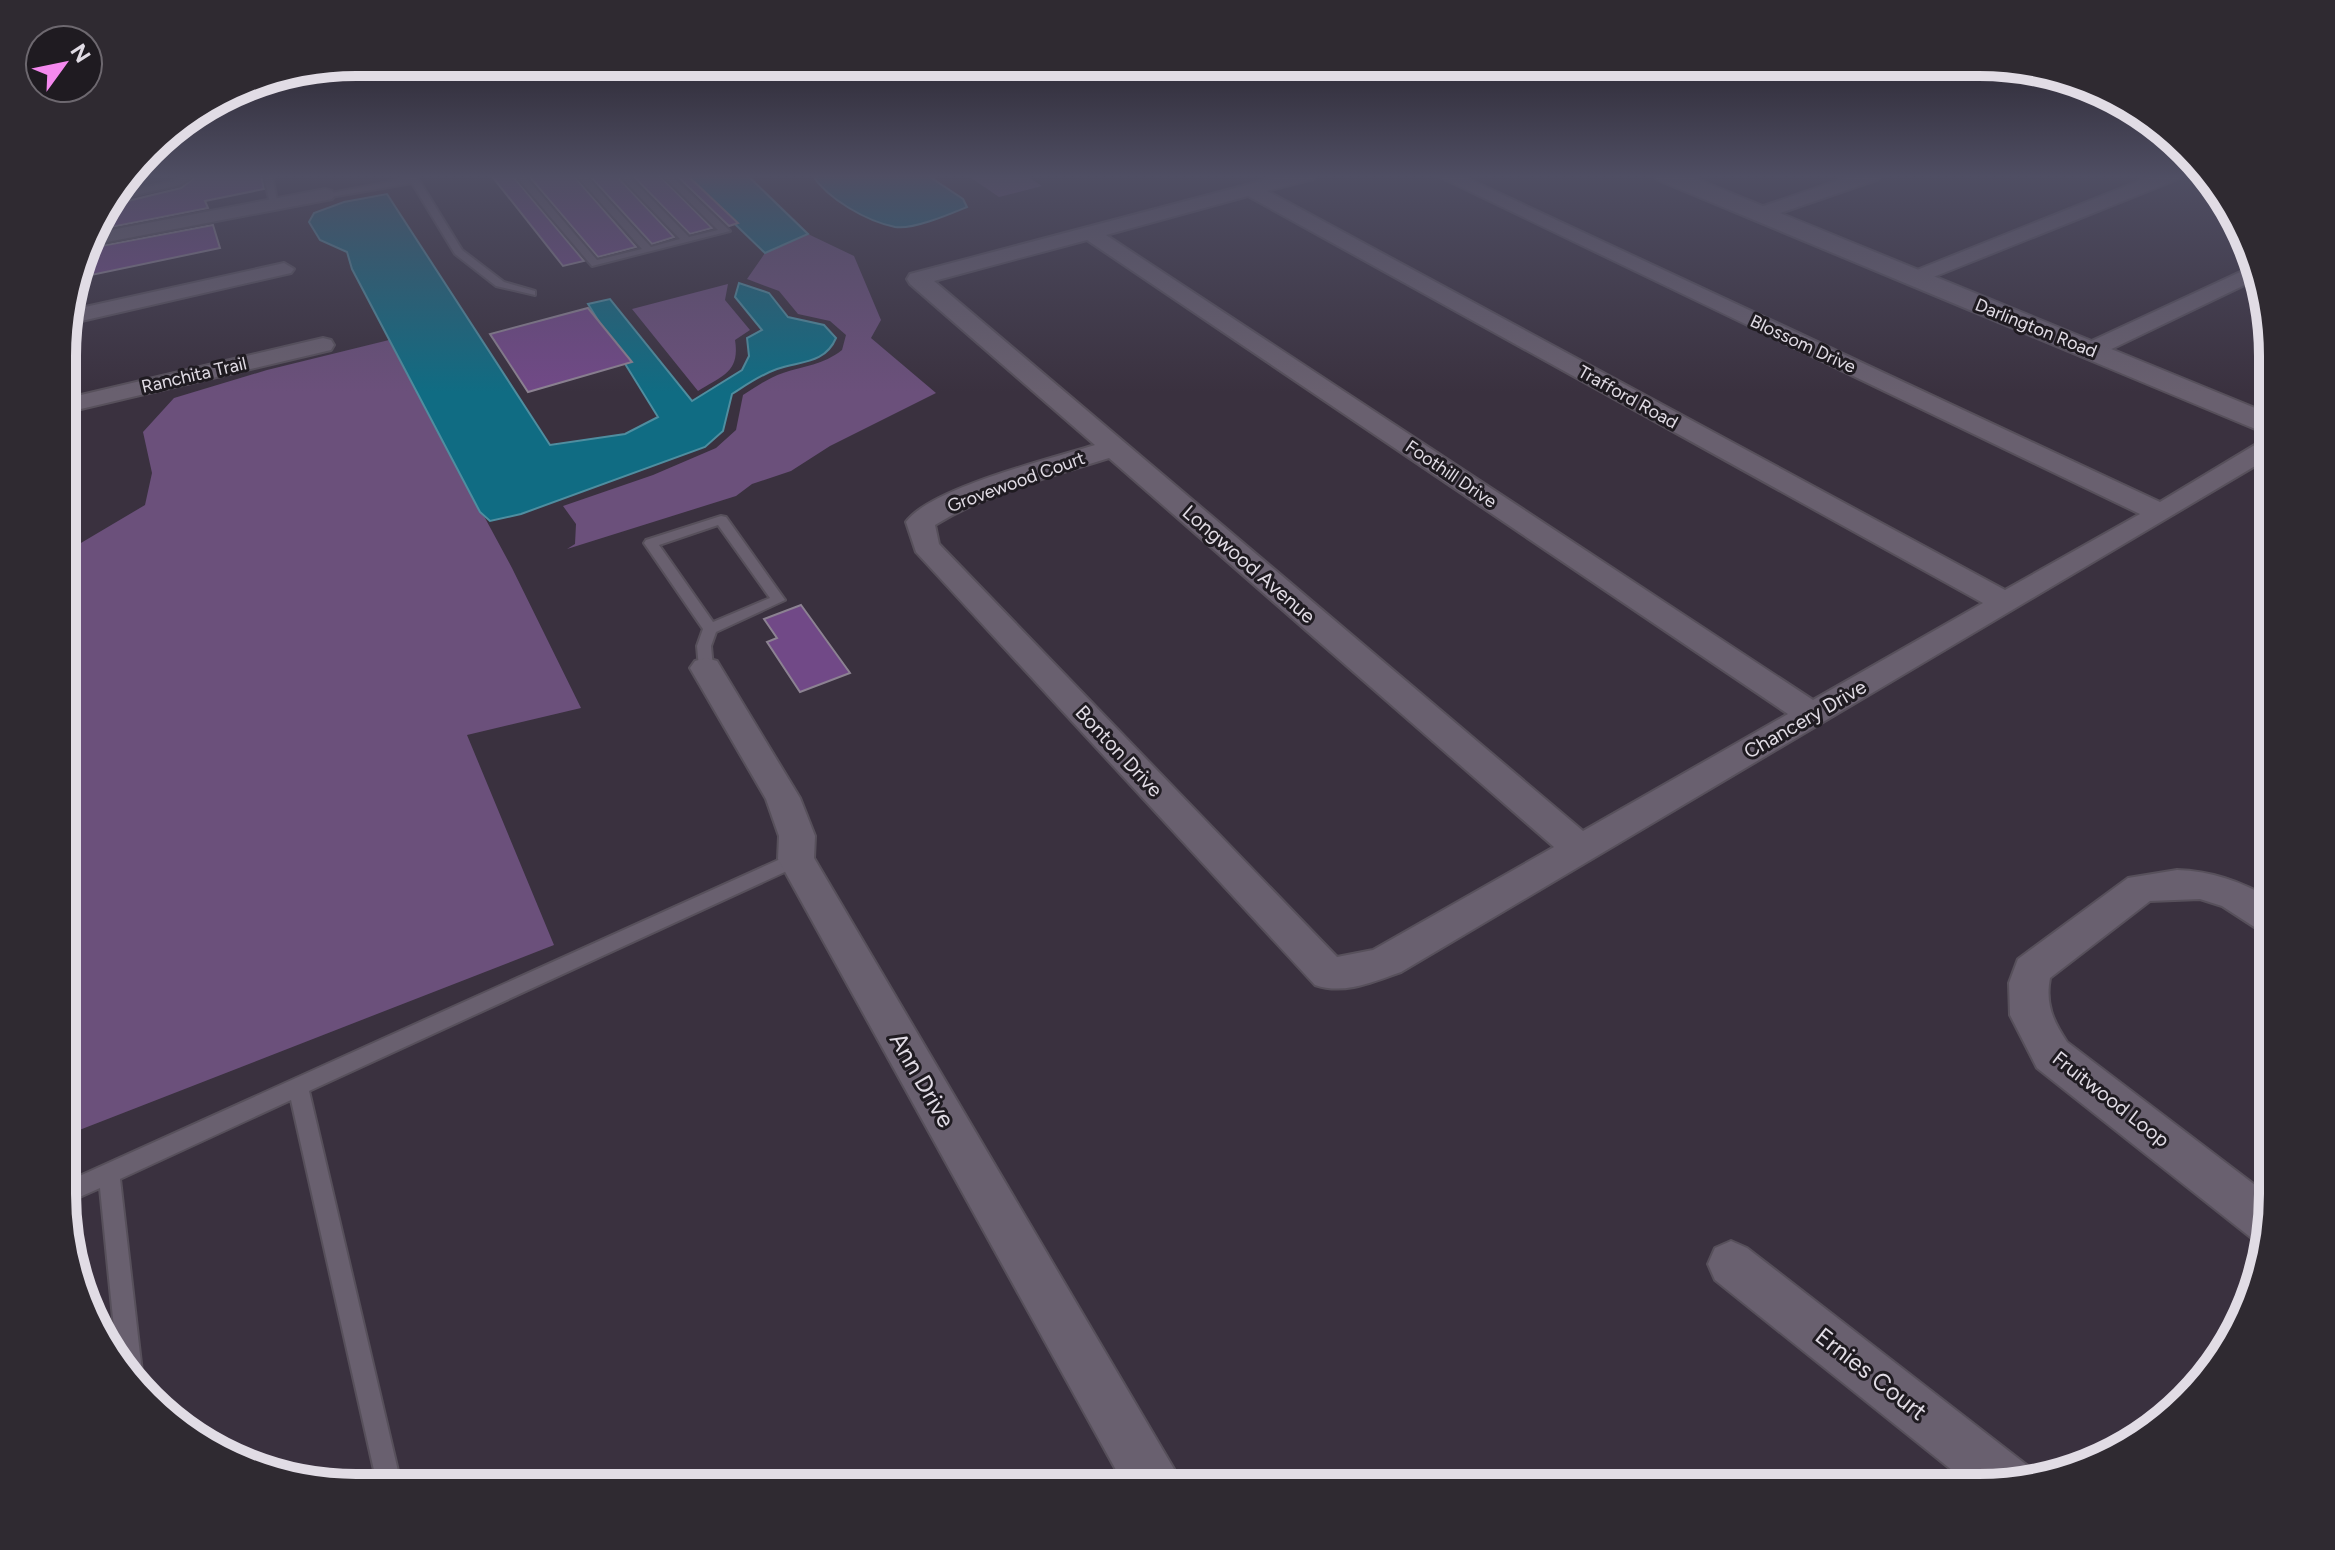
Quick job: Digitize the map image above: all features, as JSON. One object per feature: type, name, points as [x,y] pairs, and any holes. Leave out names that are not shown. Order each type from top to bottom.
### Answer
[{"type":"street","name":"Longwood Avenue","points":[[1036,247],[918,279],[1580,849]]},
{"type":"street","name":"Foothill Drive","points":[[1111,247],[1812,715]]},
{"type":"street","name":"Trafford Road","points":[[1356,247],[2006,603]]},
{"type":"street","name":"Blossom Drive","points":[[1598,247],[2161,513]]},
{"type":"street","name":"Darlington Road","points":[[1840,247],[2258,420]]},
{"type":"street","points":[[1914,278],[1991,247]]},
{"type":"street","points":[[79,315],[284,269]]},
{"type":"street","points":[[2091,350],[2247,276]]},
{"type":"street","name":"Ranchita Trail","points":[[76,403],[323,345]]},
{"type":"street","name":"Grovewood Court","points":[[920,522],[961,499],[1114,448]]},
{"type":"street","name":"Chancery Drive","points":[[1329,974],[1362,970],[1387,961],[2161,513],[2258,454]]},
{"type":"street","name":"Bonton Drive","points":[[920,522],[926,546],[1329,974]]},
{"type":"street","name":"Ann Drive","points":[[708,648],[783,798],[797,836],[796,859],[1147,1474]]},
{"type":"street","name":"Fruitwood Loop","points":[[2258,910],[2235,896],[2200,885],[2141,888],[2032,970],[2026,991],[2031,1023],[2052,1055],[2258,1215]]},
{"type":"street","name":"Ernies Court","points":[[1731,1264],[1996,1473]]},
{"type":"lane","points":[[455,247],[500,284],[531,293]]},
{"type":"lane","points":[[581,247],[595,264],[660,247]]},
{"type":"lane","points":[[721,520],[778,600],[708,648],[651,543],[721,520]]},
{"type":"lane","points":[[76,1188],[796,859]]},
{"type":"lane","points":[[298,1086],[387,1474]]},
{"type":"lane","points":[[109,1173],[128,1357]]},
{"type":"shaded area","points":[[778,247],[836,247],[854,256],[881,320],[871,338],[936,393],[830,446],[791,471],[752,484],[736,496],[567,549],[575,544],[576,524],[563,506],[653,475],[716,448],[736,430],[743,395],[772,377],[821,362],[842,350],[846,335],[830,321],[798,314],[779,291],[747,279],[765,253]]},
{"type":"shaded area","points":[[747,279],[728,284],[725,300],[750,330],[735,340],[735,359],[728,372],[698,391],[632,309]]},
{"type":"shaded area","points":[[389,340],[512,568],[581,708],[467,735],[554,945],[76,1131],[76,546],[145,505],[152,473],[143,432],[174,398],[267,370]]},
{"type":"water","points":[[336,247],[422,247],[550,445],[625,434],[658,417],[588,304],[610,299],[692,401],[742,370],[749,356],[747,338],[762,330],[735,297],[739,283],[769,293],[788,317],[824,325],[836,338],[819,357],[771,371],[732,394],[723,431],[705,447],[521,514],[490,521],[480,512],[352,269],[347,252]]},
{"type":"water","points":[[759,247],[778,247],[765,253]]},
{"type":"building","points":[[98,247],[220,248],[88,276]]},
{"type":"building","points":[[548,247],[573,247],[584,261],[563,266]]},
{"type":"building","points":[[590,247],[635,247],[598,257]]},
{"type":"building","points":[[588,308],[632,362],[528,392],[490,334]]},
{"type":"building","points":[[801,605],[850,673],[800,692],[767,642],[777,638],[764,619]]}]
